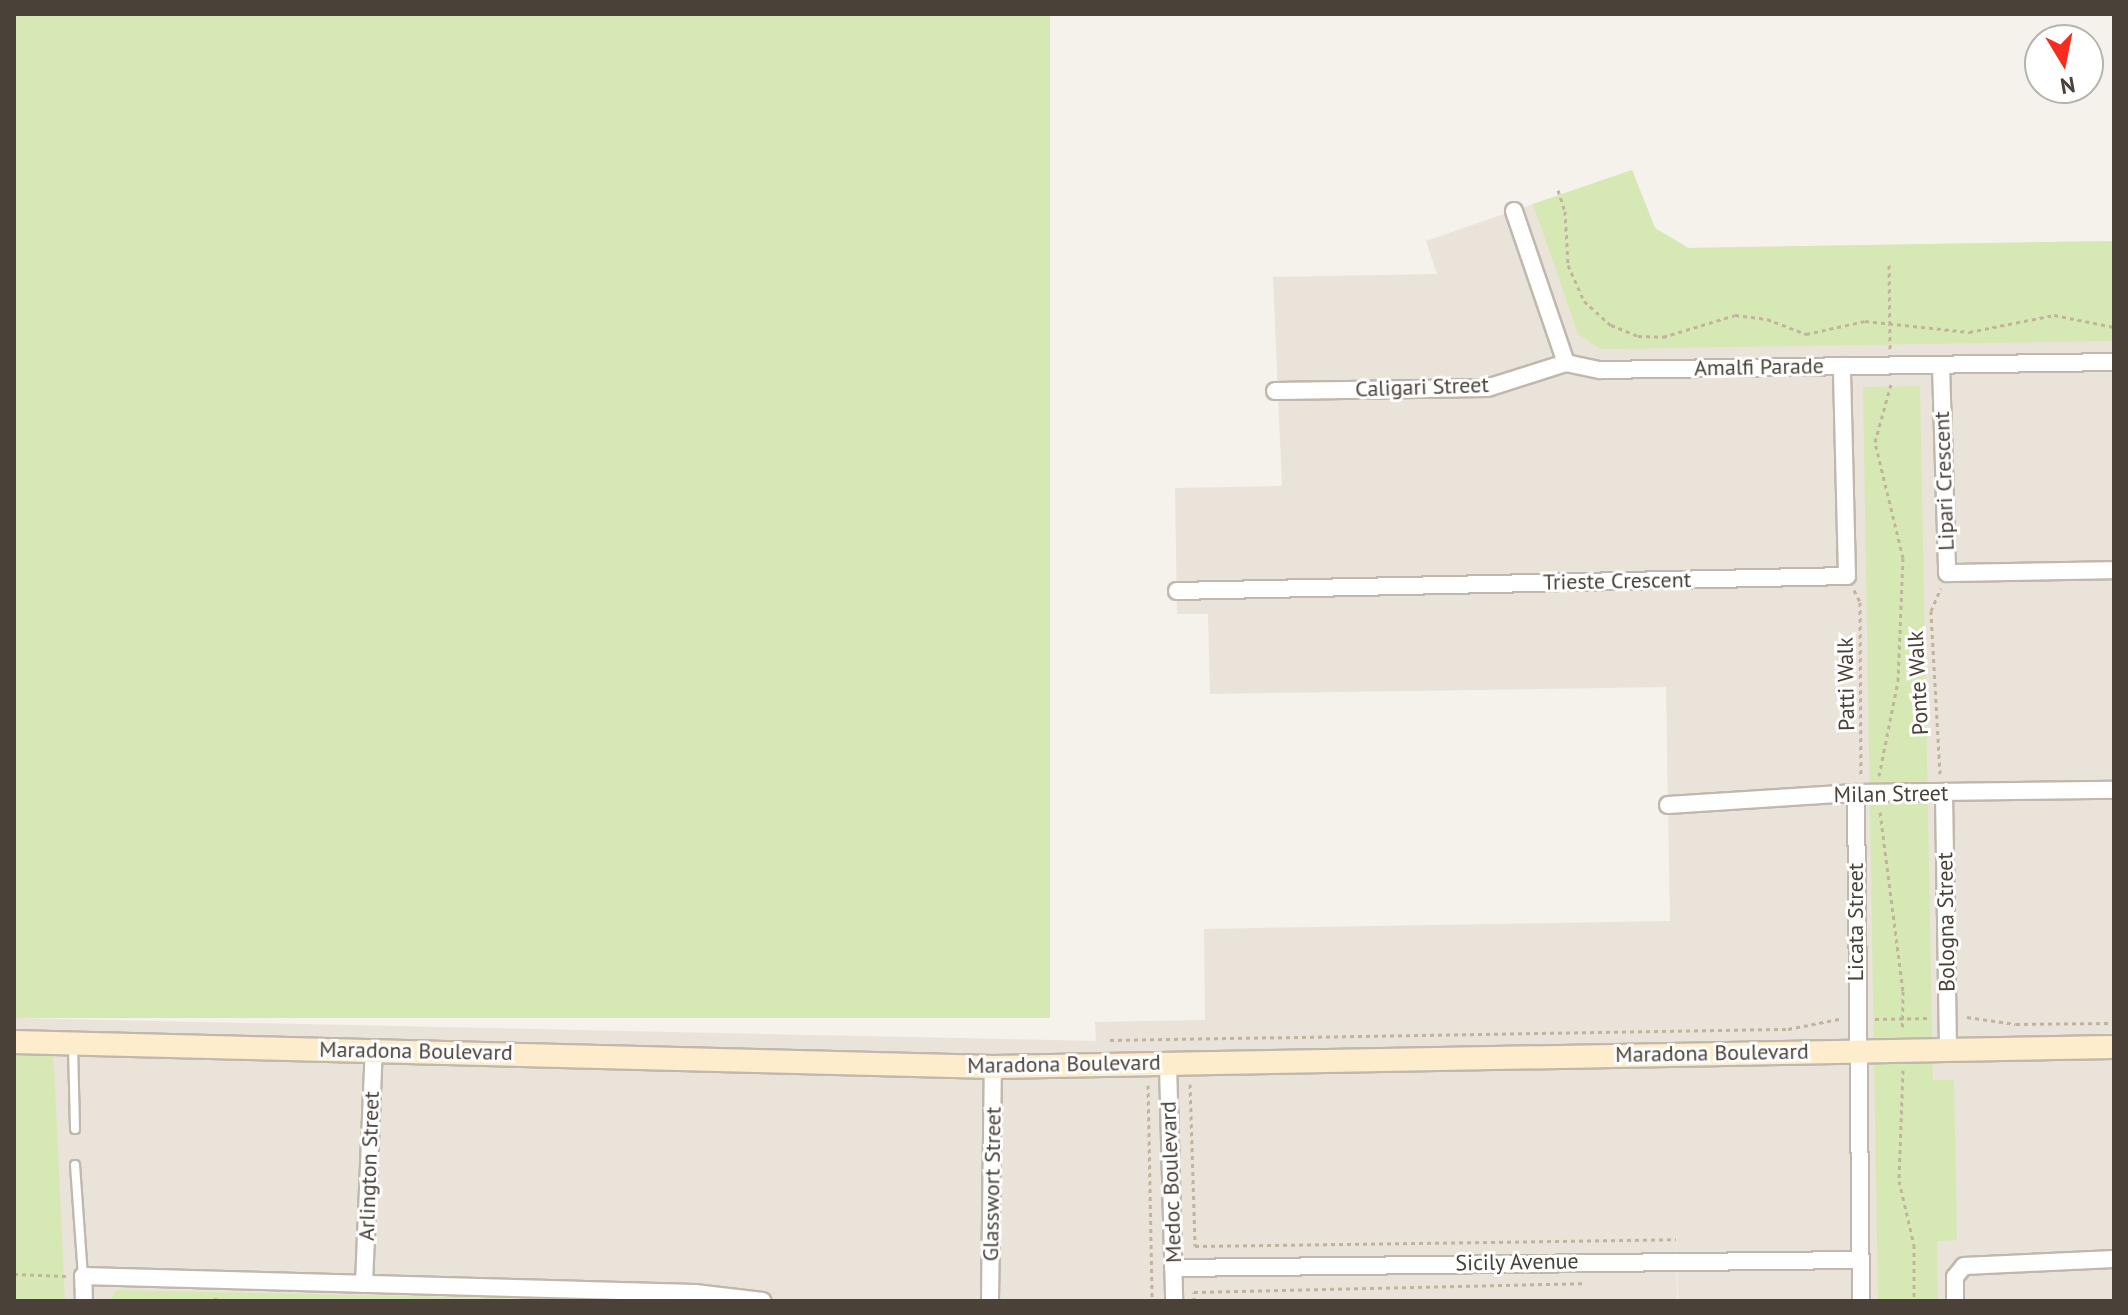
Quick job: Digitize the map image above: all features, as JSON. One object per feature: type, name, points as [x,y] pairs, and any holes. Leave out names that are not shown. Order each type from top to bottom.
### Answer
[{"type":"street","points":[[1514,211],[1566,363]]},
{"type":"street","name":"Amalfi Parade","points":[[1566,363],[1600,370],[2114,362]]},
{"type":"street","name":"Caligari Street","points":[[1275,391],[1487,388],[1566,363]]},
{"type":"street","name":"Lipari Crescent","points":[[1941,365],[1947,573],[2114,570]]},
{"type":"street","points":[[1842,366],[1847,576]]},
{"type":"street","name":"Trieste Crescent","points":[[1177,591],[1847,576]]},
{"type":"street","name":"Milan Street","points":[[1668,805],[1856,793],[2114,790]]},
{"type":"street","name":"Licata Street","points":[[1856,793],[1861,1301]]},
{"type":"street","name":"Bologna Street","points":[[1944,794],[1948,1050]]},
{"type":"street","name":"Maradona Boulevard","points":[[14,1042],[993,1067],[2114,1047]]},
{"type":"street","name":"Arlington Street","points":[[364,1284],[374,1049]]},
{"type":"street","name":"Medoc Boulevard","points":[[1168,1064],[1174,1301]]},
{"type":"street","name":"Glasswort Street","points":[[990,1301],[993,1067]]},
{"type":"street","points":[[1955,1301],[1955,1277],[1964,1266],[2114,1259]]},
{"type":"street","name":"Sicily Avenue","points":[[1173,1268],[1860,1260]]},
{"type":"street","points":[[84,1301],[83,1276],[695,1293],[763,1301]]},
{"type":"lane","points":[[73,1045],[75,1129]]},
{"type":"lane","points":[[75,1165],[83,1276]]},
{"type":"path","points":[[1558,190],[1565,211],[1568,265],[1584,301],[1611,325],[1638,336],[1663,337],[1735,315],[1767,319],[1806,334],[1865,321],[1969,332],[2054,315],[2114,327]]},
{"type":"path","name":"Ponte Walk","points":[[1944,794],[1931,611],[1947,573]]},
{"type":"path","name":"Patti Walk","points":[[1847,576],[1860,602],[1863,771],[1856,793]]},
{"type":"path","points":[[1110,1040],[1788,1029],[1821,1020],[1856,1019],[1948,1018],[2114,1023]]},
{"type":"path","points":[[1168,1064],[1195,1246],[1676,1239]]},
{"type":"path","points":[[1152,1301],[1168,1064]]},
{"type":"path","points":[[1194,1301],[1194,1292],[1583,1283]]},
{"type":"shaded area","points":[[1632,170],[1655,228],[1688,248],[2114,241],[2114,1301],[1678,1301],[1676,1222],[1677,1301],[14,1301],[14,1018],[1096,1041],[1095,1022],[1205,1020],[1204,929],[1670,921],[1666,687],[1210,694],[1208,614],[1177,614],[1175,488],[1282,486],[1273,277],[1437,274],[1426,241]]},
{"type":"green space","points":[[14,14],[1050,14],[1050,1018],[14,1018]]},
{"type":"green space","points":[[1632,170],[1655,228],[1688,248],[2114,241],[2114,341],[1600,349],[1578,334],[1533,204]]},
{"type":"green space","points":[[1920,386],[1933,1080],[1954,1080],[1957,1240],[1937,1241],[1938,1301],[1878,1301],[1863,387]]},
{"type":"green space","points":[[14,1042],[53,1044],[65,1301],[14,1301]]},
{"type":"green space","points":[[117,1290],[641,1301],[109,1301]]}]
